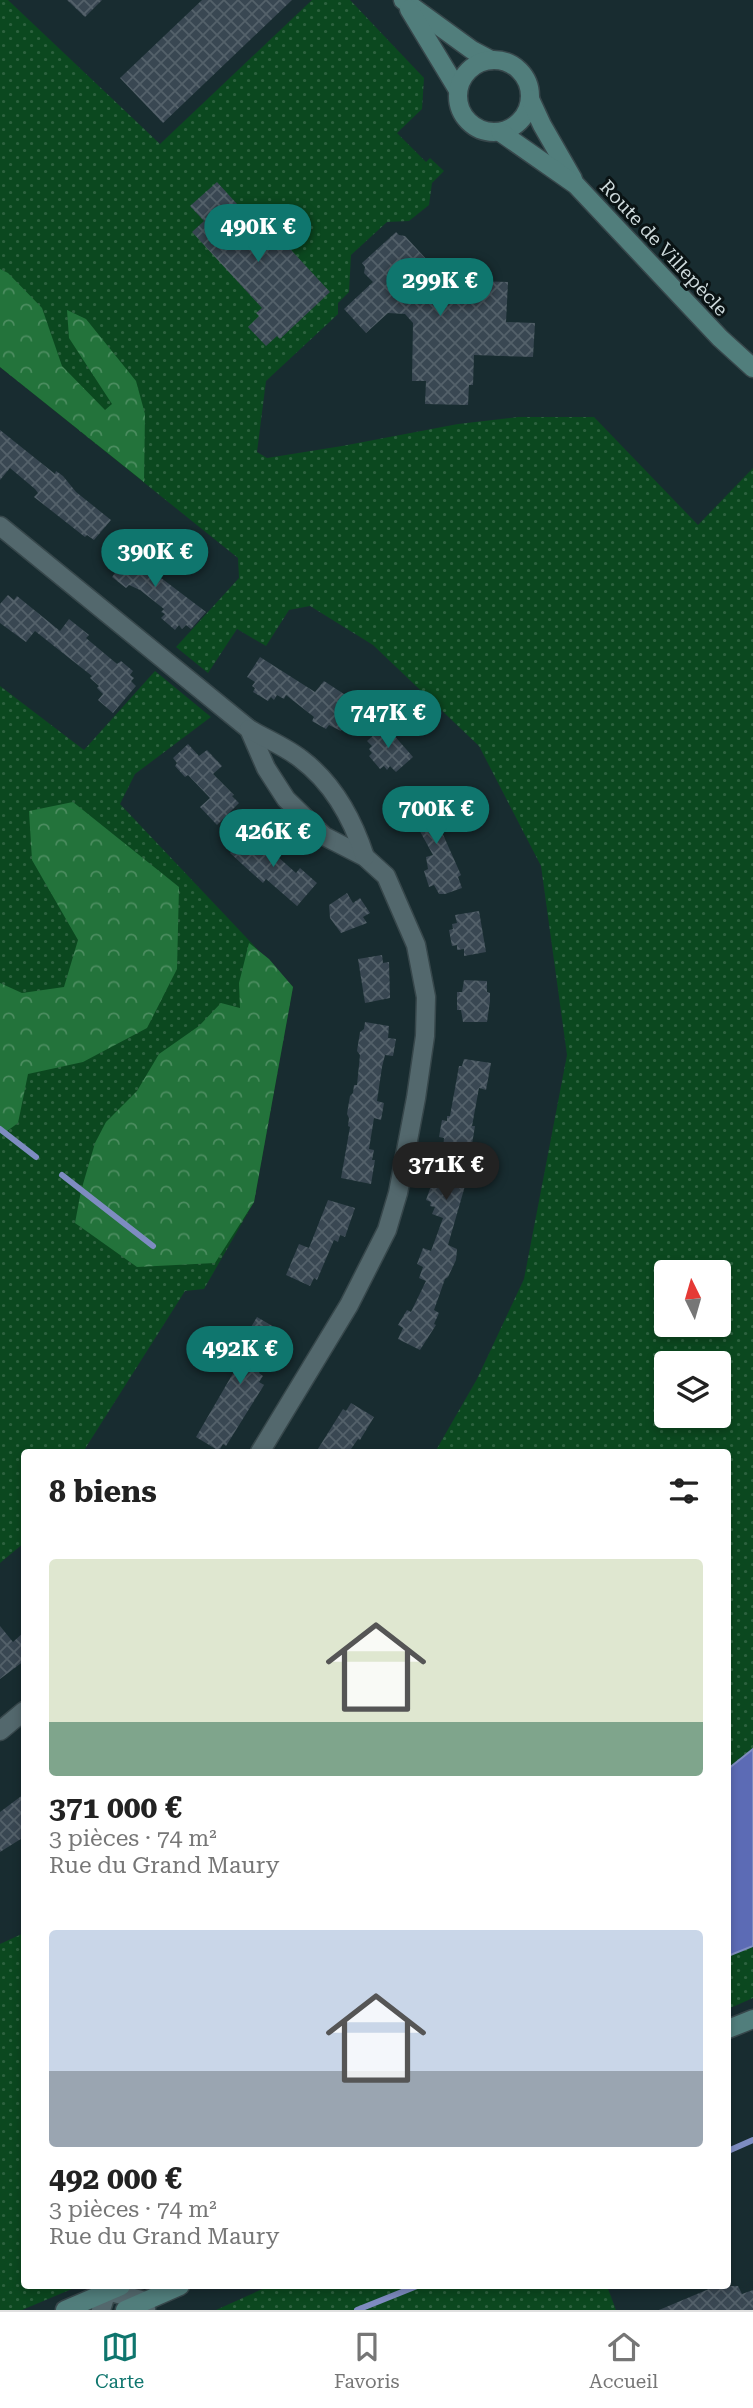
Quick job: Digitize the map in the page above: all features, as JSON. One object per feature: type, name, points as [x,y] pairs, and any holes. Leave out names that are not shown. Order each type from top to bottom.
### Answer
[{"type":"main road","points":[[404,1],[471,50],[491,60],[515,66],[524,75],[529,86],[530,99],[528,110],[521,121],[500,132],[488,132],[468,122],[461,113],[458,90],[404,1]]},
{"type":"main road","points":[[458,90],[469,69],[491,60]]},
{"type":"main road","name":"Route de Villepècle","points":[[530,99],[576,185]]},
{"type":"main road","name":"Route de Villepècle","points":[[500,132],[576,185],[720,338],[753,368]]},
{"type":"main road","points":[[731,2028],[753,2018]]},
{"type":"main road","points":[[65,2310],[112,2289]]},
{"type":"main road","points":[[125,2310],[146,2305],[175,2289]]},
{"type":"street","points":[[0,526],[250,729],[301,759],[336,795],[357,831],[365,857]]},
{"type":"street","points":[[250,729],[265,768],[286,799],[324,836],[365,857],[386,876],[416,944],[426,997],[425,1035],[416,1098],[398,1193],[387,1230],[338,1324],[262,1449]]},
{"type":"street","points":[[0,1731],[21,1714]]},
{"type":"street","points":[[101,2310],[113,2289]]},
{"type":"street","points":[[116,2289],[146,2305]]},
{"type":"green space","points":[[0,0],[8,0],[160,144],[312,0],[350,0],[424,78],[422,109],[397,133],[426,162],[430,158],[444,171],[432,183],[429,205],[409,221],[387,222],[351,255],[349,292],[338,303],[338,314],[266,381],[257,452],[267,458],[458,424],[518,417],[594,417],[698,525],[753,468],[753,1998],[731,2008],[731,1449],[437,1449],[477,1379],[524,1279],[567,1055],[541,866],[479,746],[373,645],[310,606],[289,610],[266,646],[237,629],[208,673],[176,647],[239,578],[238,558],[0,367]]},
{"type":"green space","points":[[0,269],[8,273],[42,308],[62,366],[105,410],[112,404],[69,338],[67,310],[86,319],[136,381],[145,414],[144,482],[0,367]]},
{"type":"green space","points":[[155,671],[211,717],[135,774],[120,804],[293,987],[254,1202],[204,1289],[185,1291],[85,1449],[21,1449],[21,1546],[0,1563],[0,686],[84,750]]},
{"type":"green space","points":[[73,802],[179,887],[177,969],[147,1028],[83,1062],[28,1074],[18,1123],[3,1134],[0,1133],[0,983],[22,993],[64,987],[78,940],[32,860],[29,811]]},
{"type":"green space","points":[[249,943],[269,959],[293,987],[254,1202],[215,1263],[137,1267],[75,1223],[95,1143],[106,1122],[137,1091],[159,1054],[199,1026],[221,1003],[240,1008],[239,983]]},
{"type":"green space","points":[[21,1934],[21,2289],[72,2289],[22,2310],[0,2310],[0,1944]]},
{"type":"green space","points":[[262,2289],[608,2289],[616,2310],[216,2310]]},
{"type":"water","points":[[753,1749],[753,1946],[731,1955],[731,1767]]},
{"type":"building","points":[[67,0],[102,0],[85,17]]},
{"type":"building","points":[[202,0],[292,0],[163,123],[120,78]]},
{"type":"building","points":[[217,182],[248,216],[254,210],[330,292],[280,339],[277,336],[266,346],[248,327],[259,316],[256,313],[262,308],[192,232],[204,221],[190,206]]},
{"type":"building","points":[[396,232],[405,236],[429,262],[446,262],[446,280],[508,282],[506,322],[535,323],[533,357],[474,355],[473,385],[469,385],[468,405],[425,404],[426,381],[412,381],[413,323],[405,314],[388,313],[366,333],[344,309],[373,282],[364,273],[365,267],[362,263]]},
{"type":"building","points":[[0,430],[55,474],[56,471],[63,476],[76,492],[111,520],[94,540],[87,535],[85,537],[34,497],[38,493],[35,489],[10,468],[0,480]]},
{"type":"building","points":[[122,546],[131,554],[133,551],[146,562],[144,565],[206,612],[191,629],[186,625],[182,629],[179,625],[175,630],[161,618],[165,614],[161,612],[164,609],[140,590],[129,585],[126,588],[112,577],[115,573],[107,564]]},
{"type":"building","points":[[8,595],[14,600],[17,596],[60,631],[69,619],[89,635],[86,638],[117,664],[121,661],[133,671],[130,675],[134,678],[131,681],[136,686],[113,713],[98,700],[103,694],[90,678],[92,676],[35,631],[26,642],[0,623],[0,604]]},
{"type":"building","points":[[260,657],[315,692],[324,681],[356,702],[341,731],[329,725],[326,729],[312,721],[314,717],[286,695],[284,699],[277,695],[274,700],[271,697],[268,701],[253,692],[255,688],[252,686],[255,682],[247,677]]},
{"type":"building","points":[[385,725],[413,757],[396,772],[390,766],[387,770],[384,766],[380,769],[369,756],[372,746],[367,741]]},
{"type":"building","points":[[188,744],[199,756],[207,750],[222,766],[213,774],[239,803],[217,825],[200,807],[210,798],[188,775],[185,777],[175,766],[177,763],[173,758]]},
{"type":"building","points":[[434,793],[446,817],[437,821],[461,875],[458,877],[462,888],[445,894],[439,894],[434,885],[429,887],[424,871],[428,869],[426,857],[433,855],[411,815],[414,813],[410,805]]},
{"type":"building","points":[[249,831],[296,873],[300,868],[317,883],[297,906],[266,879],[263,883],[230,853]]},
{"type":"building","points":[[347,893],[353,903],[360,898],[370,913],[363,917],[367,923],[341,933],[330,918],[329,905]]},
{"type":"building","points":[[479,911],[486,952],[464,956],[464,949],[457,950],[457,945],[452,946],[449,930],[453,929],[452,924],[457,923],[455,915]]},
{"type":"building","points":[[382,955],[383,963],[389,962],[390,998],[365,1003],[358,959]]},
{"type":"building","points":[[464,980],[487,981],[490,1001],[487,1022],[463,1022],[461,1010],[457,1010],[457,992],[462,992]]},
{"type":"building","points":[[365,1022],[389,1026],[388,1038],[396,1039],[393,1056],[385,1055],[382,1067],[377,1101],[384,1103],[381,1120],[374,1118],[369,1149],[374,1150],[372,1160],[375,1160],[371,1184],[341,1178],[350,1127],[347,1114],[350,1096],[354,1085],[357,1085],[360,1055],[357,1051],[360,1032],[364,1029]]},
{"type":"building","points":[[464,1059],[491,1063],[486,1090],[479,1088],[472,1126],[475,1126],[472,1144],[469,1143],[464,1171],[469,1172],[448,1245],[457,1249],[456,1260],[445,1279],[434,1310],[439,1313],[434,1324],[436,1325],[420,1350],[398,1339],[403,1328],[398,1325],[407,1310],[411,1312],[426,1281],[419,1278],[423,1267],[417,1264],[423,1248],[431,1251],[443,1218],[432,1214],[435,1207],[430,1206],[431,1202],[426,1200],[432,1183],[441,1182],[451,1152],[443,1150],[444,1138],[439,1137],[442,1120],[447,1121],[447,1116],[450,1116],[459,1066],[462,1066]]},
{"type":"building","points":[[328,1200],[355,1208],[345,1237],[340,1235],[338,1242],[334,1240],[317,1280],[314,1278],[310,1286],[286,1275],[299,1244],[309,1248]]},
{"type":"building","points":[[257,1317],[281,1331],[259,1373],[263,1376],[259,1382],[264,1385],[226,1446],[223,1444],[220,1449],[216,1449],[196,1437],[246,1351],[239,1347]]},
{"type":"building","points":[[351,1403],[374,1417],[351,1449],[318,1449],[343,1409],[346,1411]]},
{"type":"building","points":[[0,1626],[13,1642],[21,1635],[21,1663],[0,1679]]},
{"type":"building","points":[[21,1796],[21,1839],[0,1852],[0,1812]]},
{"type":"building","points":[[731,2286],[738,2286],[742,2294],[753,2290],[753,2310],[659,2310],[709,2289],[731,2289]]},
{"type":"waterway","points":[[0,1129],[36,1157]]},
{"type":"waterway","points":[[62,1175],[153,1246]]},
{"type":"waterway","points":[[731,2150],[753,2140]]},
{"type":"waterway","points":[[357,2310],[410,2289]]}]
